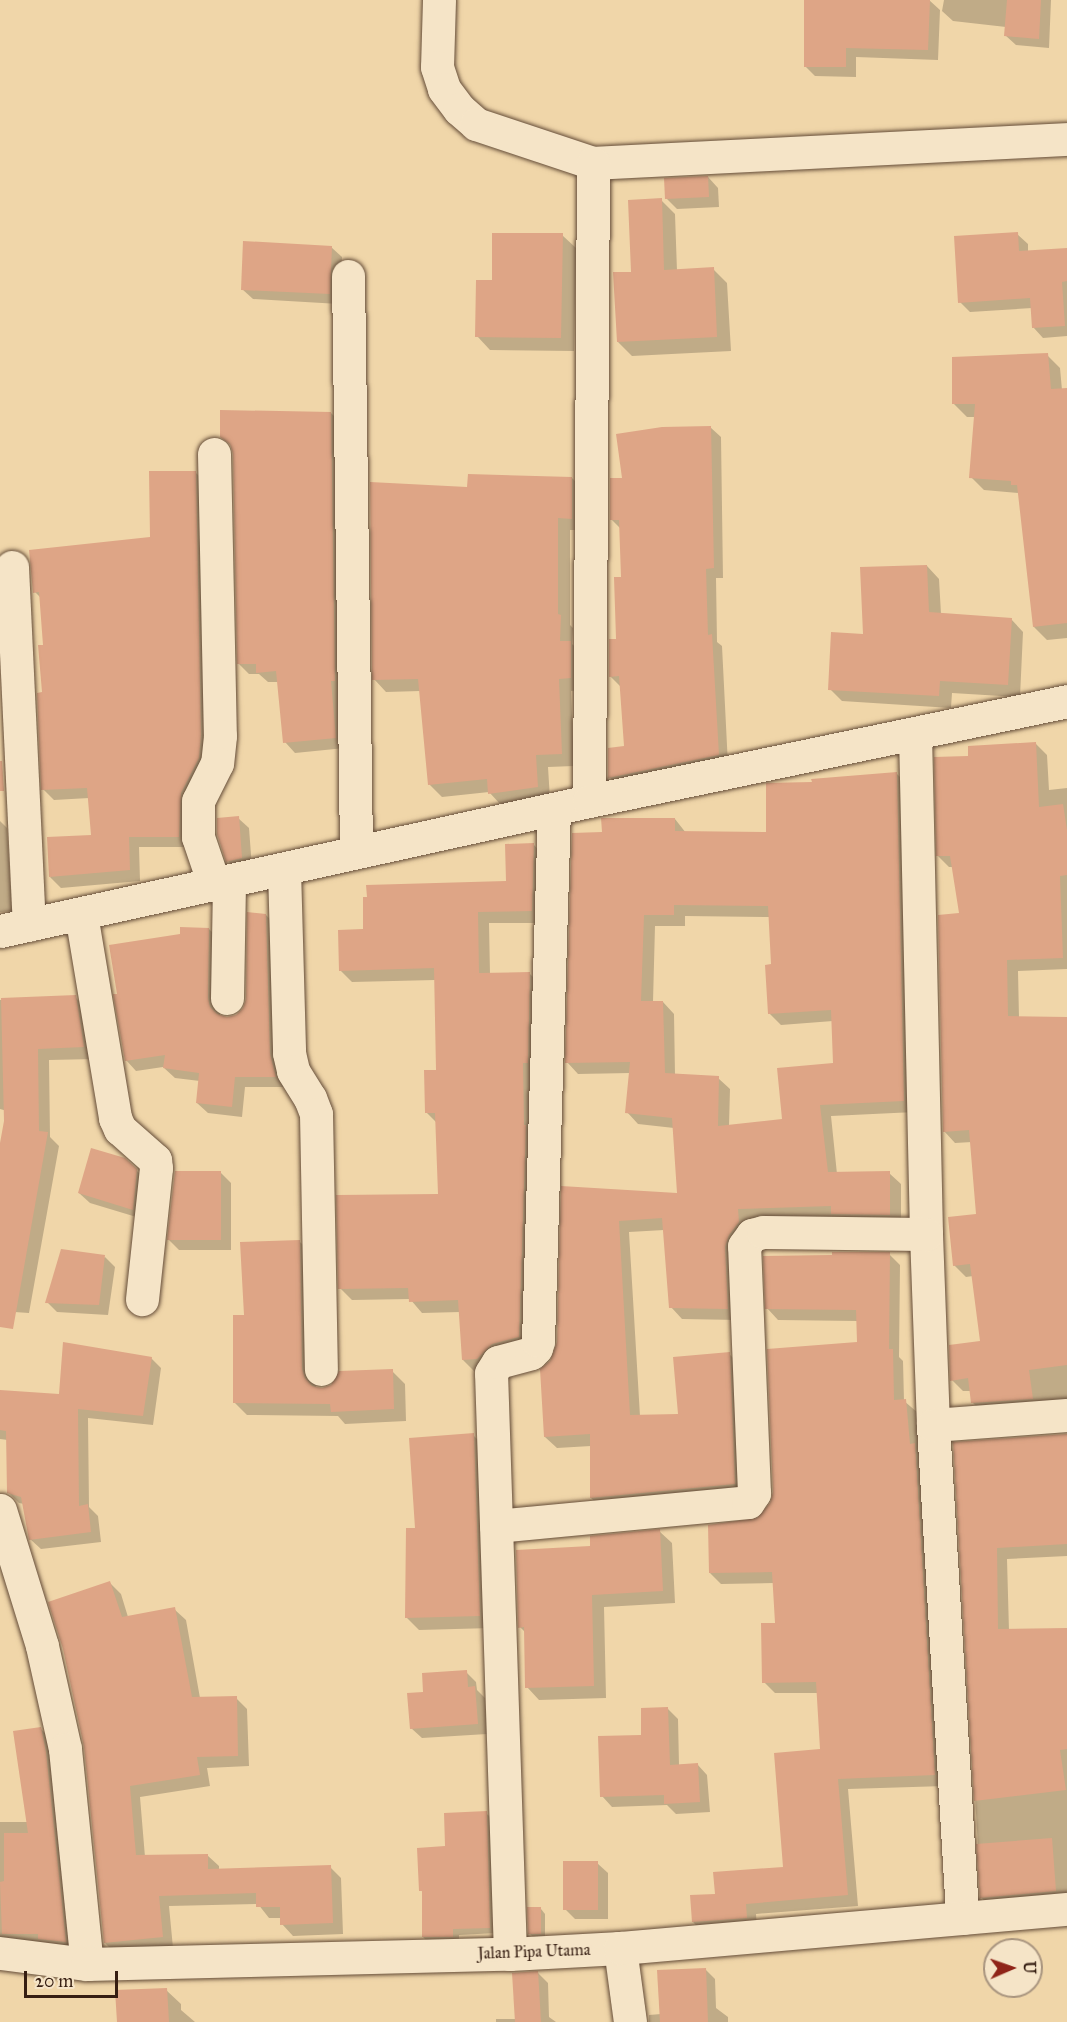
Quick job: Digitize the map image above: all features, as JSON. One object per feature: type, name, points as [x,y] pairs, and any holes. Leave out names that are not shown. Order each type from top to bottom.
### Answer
[{"type":"street","points":[[439,0],[437,67],[444,89],[459,109],[476,124],[593,163],[1067,139]]},
{"type":"street","points":[[589,801],[593,163]]},
{"type":"street","points":[[348,276],[356,851]]},
{"type":"street","points":[[214,454],[220,736],[217,763],[198,801],[198,837],[222,883],[226,998]]},
{"type":"street","points":[[12,567],[14,928],[356,851],[1067,700]]},
{"type":"street","points":[[915,733],[926,1234],[933,1425],[962,1918]]},
{"type":"street","points":[[510,1954],[491,1373],[498,1362],[531,1353],[538,1341],[555,809]]},
{"type":"street","points":[[284,869],[289,1053],[293,1071],[310,1098],[316,1114],[321,1368]]},
{"type":"street","points":[[81,914],[114,1118],[120,1129],[155,1160],[142,1299]]},
{"type":"street","points":[[496,1526],[740,1504],[752,1500],[754,1493],[744,1246],[752,1235],[763,1232],[926,1234]]},
{"type":"street","points":[[933,1425],[1067,1415]]},
{"type":"street","points":[[0,1510],[42,1646],[65,1749],[87,1964]]},
{"type":"street","name":"Jalan Pipa Utama","points":[[0,1953],[87,1964],[510,1954],[620,1948],[1067,1909]]},
{"type":"street","points":[[620,1948],[630,2022]]},
{"type":"building","points":[[804,0],[930,0],[928,50],[846,48],[846,67],[804,67]]},
{"type":"building","points":[[1007,0],[1041,0],[1039,39],[1004,36]]},
{"type":"building","points":[[708,176],[709,197],[665,199],[664,178]]},
{"type":"building","points":[[662,198],[664,270],[714,267],[717,337],[617,342],[613,272],[631,272],[628,200]]},
{"type":"building","points":[[1018,232],[1019,251],[1067,248],[1067,281],[1062,282],[1065,326],[1032,328],[1030,298],[958,303],[954,236]]},
{"type":"building","points":[[492,233],[563,233],[561,338],[475,337],[476,280],[492,280]]},
{"type":"building","points":[[243,241],[332,246],[330,294],[241,290]]},
{"type":"building","points":[[1048,353],[1051,389],[1067,388],[1067,623],[1033,627],[1017,485],[1011,485],[1011,481],[969,478],[975,404],[952,404],[952,357]]},
{"type":"building","points":[[220,410],[331,412],[335,681],[331,681],[336,738],[283,743],[276,671],[256,673],[256,664],[237,664],[233,454],[230,444],[220,437]]},
{"type":"building","points":[[711,426],[714,568],[706,569],[708,635],[712,634],[719,755],[608,778],[608,748],[624,746],[619,676],[609,677],[609,639],[616,639],[614,577],[621,577],[619,520],[610,520],[610,478],[622,478],[616,434],[662,427]]},
{"type":"building","points":[[149,471],[196,471],[201,735],[199,758],[181,793],[179,837],[129,837],[130,870],[49,877],[47,837],[91,835],[87,788],[41,790],[37,693],[42,692],[38,645],[43,645],[39,592],[33,593],[29,550],[150,537]]},
{"type":"building","points":[[468,474],[572,477],[572,519],[558,518],[560,641],[571,641],[571,678],[559,679],[562,754],[536,755],[538,787],[488,794],[487,779],[428,785],[418,679],[372,680],[370,482],[467,487]]},
{"type":"building","points":[[927,565],[929,612],[1012,618],[1008,685],[940,681],[939,696],[828,690],[831,632],[863,634],[860,567]]},
{"type":"building","points":[[1036,742],[1039,807],[1063,804],[1067,830],[1067,875],[1060,876],[1063,958],[1007,960],[1008,1016],[1067,1017],[1067,1365],[1029,1370],[1033,1399],[971,1403],[968,1378],[950,1381],[949,1345],[980,1341],[970,1264],[953,1266],[948,1217],[976,1214],[969,1130],[943,1132],[938,915],[959,913],[950,856],[936,856],[934,757],[968,756],[968,746]]},
{"type":"building","points":[[0,761],[2,761],[4,791],[0,791]]},
{"type":"building","points":[[897,772],[904,1101],[820,1105],[828,1172],[890,1171],[890,1215],[831,1214],[831,1206],[738,1209],[739,1222],[729,1235],[725,1247],[728,1309],[669,1308],[662,1218],[619,1221],[630,1415],[678,1414],[673,1357],[730,1352],[735,1484],[590,1498],[590,1434],[544,1437],[540,1369],[550,1361],[557,1342],[561,1186],[677,1193],[672,1118],[625,1113],[630,1062],[565,1063],[572,833],[602,832],[601,818],[675,818],[675,831],[766,832],[766,783],[812,782],[811,779]],"holes":[[[674,905],[768,906],[771,964],[765,965],[768,1014],[831,1010],[833,1063],[777,1068],[782,1119],[718,1126],[719,1076],[665,1073],[663,1001],[641,1001],[644,915],[674,915]]]},
{"type":"building","points":[[239,816],[242,858],[226,862],[217,834],[217,818]]},
{"type":"building","points":[[534,843],[532,911],[478,912],[479,973],[530,972],[528,1063],[523,1063],[524,1125],[526,1125],[519,1337],[492,1344],[477,1359],[462,1360],[458,1300],[409,1302],[408,1288],[338,1289],[336,1195],[438,1194],[435,1113],[425,1113],[424,1070],[436,1070],[434,968],[339,971],[338,930],[363,929],[363,897],[367,897],[366,885],[506,881],[505,844]]},
{"type":"building","points":[[247,912],[266,914],[270,1054],[276,1077],[235,1077],[232,1107],[196,1103],[199,1073],[163,1068],[165,1055],[125,1061],[113,994],[117,994],[109,945],[180,934],[180,927],[209,928],[208,998],[210,1007],[217,1014],[227,1017],[236,1015],[243,1008],[246,999]]},
{"type":"building","points":[[76,995],[84,1047],[38,1049],[39,1131],[48,1132],[13,1329],[0,1327],[0,1143],[4,1121],[1,998]]},
{"type":"building","points":[[91,1148],[125,1158],[137,1169],[133,1210],[78,1193]]},
{"type":"building","points":[[175,1171],[221,1171],[221,1240],[167,1240]]},
{"type":"building","points":[[300,1240],[302,1369],[305,1378],[312,1386],[322,1388],[331,1385],[339,1371],[393,1369],[394,1409],[331,1412],[330,1404],[233,1403],[233,1315],[244,1315],[240,1242]]},
{"type":"building","points":[[61,1249],[105,1255],[99,1305],[45,1303]]},
{"type":"building","points":[[832,1252],[890,1252],[889,1349],[893,1349],[894,1400],[906,1399],[910,1444],[915,1443],[935,1775],[838,1779],[848,1895],[746,1904],[747,1918],[692,1922],[690,1895],[715,1894],[713,1872],[783,1867],[774,1753],[820,1749],[816,1682],[762,1683],[761,1623],[775,1623],[772,1572],[709,1573],[708,1525],[757,1518],[770,1503],[773,1492],[767,1349],[857,1342],[856,1310],[765,1309],[763,1256],[832,1255]]},
{"type":"building","points":[[63,1342],[152,1357],[143,1416],[78,1409],[79,1506],[88,1504],[91,1532],[29,1540],[21,1497],[7,1493],[6,1431],[0,1430],[0,1390],[59,1394]]},
{"type":"building","points":[[474,1433],[480,1616],[405,1618],[406,1528],[415,1528],[409,1438]]},
{"type":"building","points":[[1067,1434],[1067,1544],[997,1548],[998,1629],[1067,1628],[1067,1749],[1060,1750],[1066,1790],[974,1801],[953,1442]]},
{"type":"building","points":[[660,1529],[663,1591],[592,1595],[594,1686],[525,1688],[524,1627],[518,1628],[516,1550],[590,1546],[590,1536]]},
{"type":"building","points":[[110,1581],[122,1617],[175,1607],[192,1697],[237,1696],[238,1756],[197,1757],[200,1775],[130,1786],[136,1855],[208,1854],[208,1869],[331,1865],[333,1923],[280,1925],[280,1907],[256,1907],[256,1893],[159,1896],[163,1937],[104,1943],[84,1747],[63,1649],[48,1602]]},
{"type":"building","points":[[467,1670],[468,1687],[475,1686],[478,1724],[410,1729],[407,1693],[423,1692],[422,1673]]},
{"type":"building","points":[[668,1707],[670,1765],[698,1763],[700,1802],[664,1804],[664,1795],[600,1797],[598,1736],[641,1735],[641,1708]]},
{"type":"building","points":[[41,1727],[46,1752],[66,1942],[38,1939],[38,1934],[2,1934],[0,1882],[4,1881],[4,1833],[28,1833],[13,1731]]},
{"type":"building","points":[[487,1811],[490,1928],[453,1929],[453,1937],[422,1937],[422,1891],[419,1891],[417,1848],[445,1846],[444,1813]]},
{"type":"building","points":[[1052,1838],[1056,1891],[980,1898],[976,1844]]},
{"type":"building","points":[[563,1861],[598,1861],[598,1910],[563,1910]]},
{"type":"building","points":[[527,1907],[541,1907],[541,1934],[528,1934]]},
{"type":"building","points":[[706,1968],[708,2022],[660,2022],[657,1970]]},
{"type":"building","points":[[538,1971],[541,2022],[515,2022],[512,1973]]},
{"type":"building","points":[[167,1988],[169,2022],[117,2022],[115,1990]]}]
